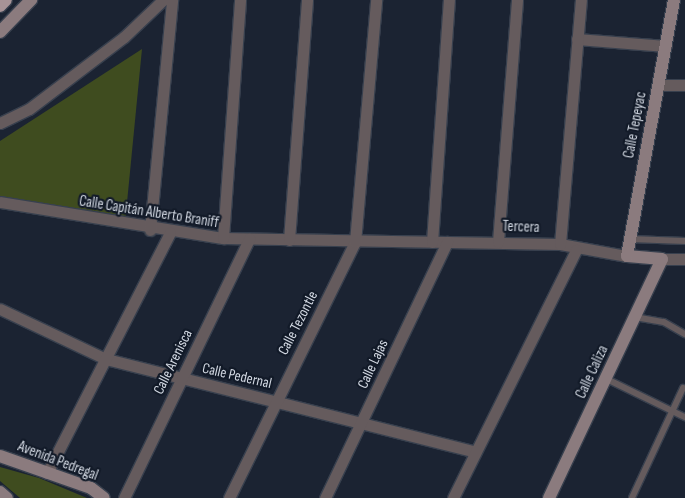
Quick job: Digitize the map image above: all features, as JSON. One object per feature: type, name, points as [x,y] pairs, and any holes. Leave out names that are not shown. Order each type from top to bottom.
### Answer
[{"type":"main road","points":[[0,6],[6,0]]},
{"type":"street","points":[[0,32],[31,0]]},
{"type":"street","points":[[0,123],[29,109],[124,37],[164,0]]},
{"type":"street","points":[[150,230],[172,0]]},
{"type":"street","points":[[223,238],[240,0]]},
{"type":"street","points":[[288,240],[307,0]]},
{"type":"street","points":[[355,242],[376,0]]},
{"type":"street","points":[[432,242],[449,0]]},
{"type":"street","points":[[498,242],[517,0]]},
{"type":"street","points":[[560,244],[576,39],[581,0]]},
{"type":"street","name":"Calle Tepeyac","points":[[627,256],[674,0]]},
{"type":"street","points":[[576,39],[666,46]]},
{"type":"street","points":[[658,85],[685,85]]},
{"type":"street","name":"Calle Capitán Alberto Braniff","points":[[0,202],[170,233],[223,238],[355,242]]},
{"type":"street","points":[[47,473],[170,233]]},
{"type":"street","name":"Calle Arenisca","points":[[124,498],[249,239]]},
{"type":"street","name":"Tercera","points":[[355,242],[560,244],[576,250],[627,256],[685,259]]},
{"type":"street","name":"Calle Tezontle","points":[[229,498],[355,242]]},
{"type":"street","name":"Calle Lajas","points":[[325,498],[446,242]]},
{"type":"street","points":[[453,498],[576,250]]},
{"type":"street","name":"Calle Caliza","points":[[549,498],[662,258]]},
{"type":"street","name":"Calle Pedernal","points":[[0,309],[106,359],[475,452]]},
{"type":"street","name":"Avenida Pedregal","points":[[0,456],[91,488],[104,498]]},
{"type":"street","points":[[0,492],[7,498]]},
{"type":"lane","points":[[630,240],[685,241]]},
{"type":"lane","points":[[635,317],[664,322],[685,334]]},
{"type":"lane","points":[[607,378],[685,417]]},
{"type":"lane","points":[[632,498],[683,388]]},
{"type":"green space","points":[[142,49],[125,223],[0,196],[0,141]]},
{"type":"green space","points":[[0,467],[39,478],[87,498],[20,498],[0,481]]}]
